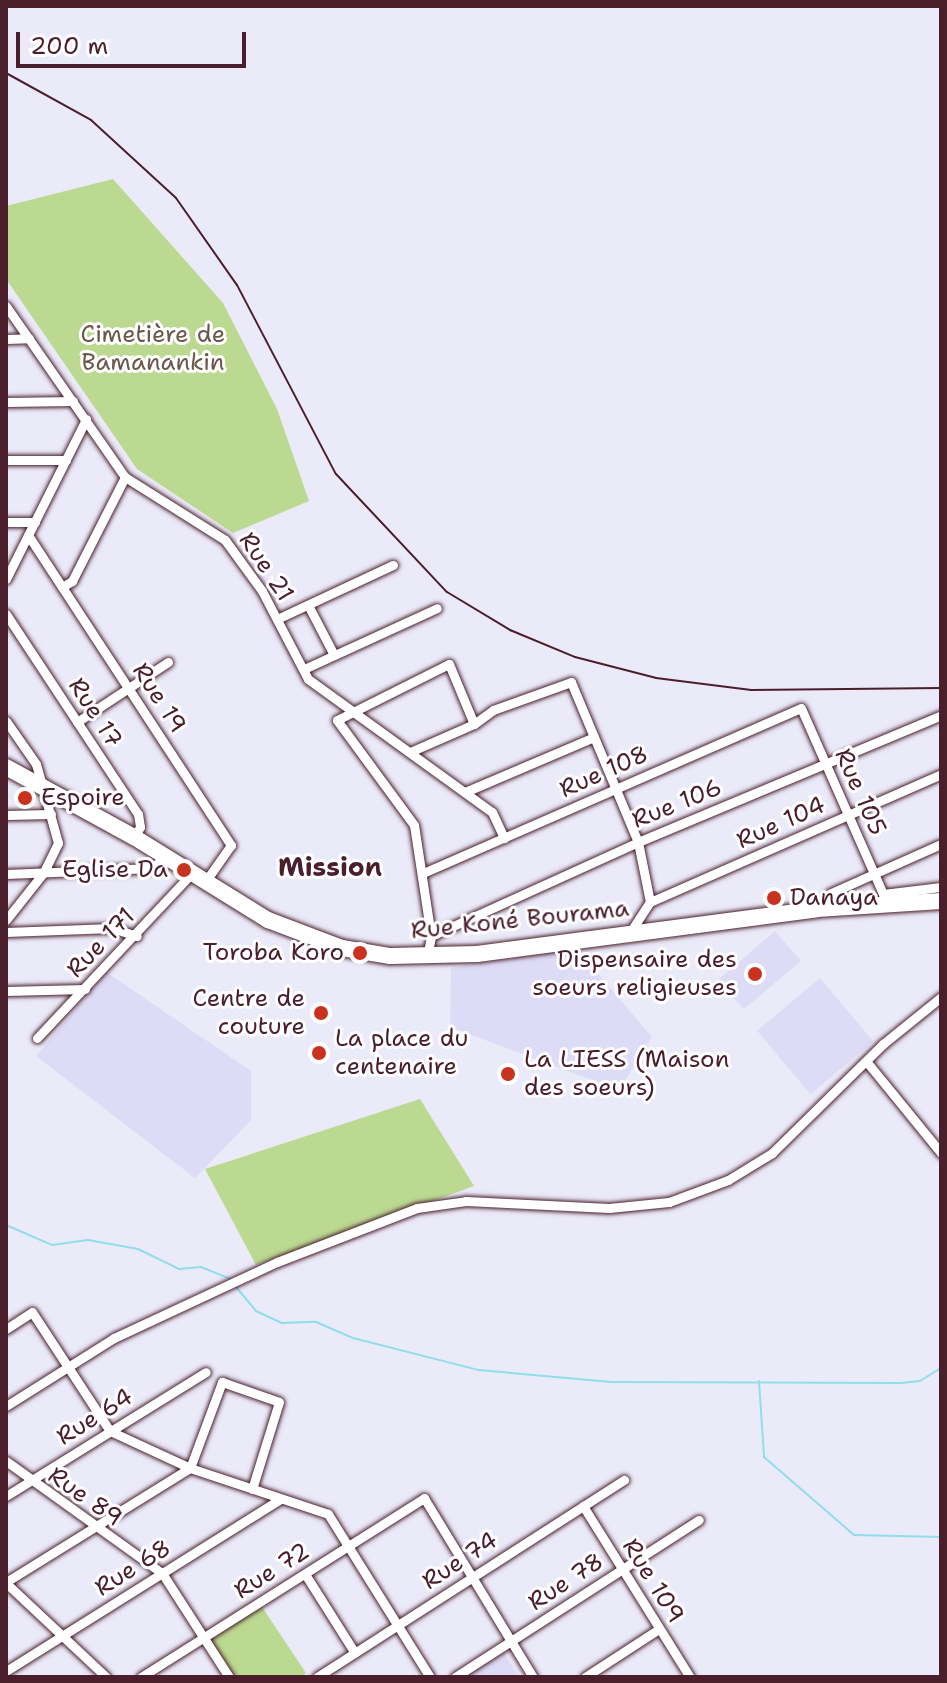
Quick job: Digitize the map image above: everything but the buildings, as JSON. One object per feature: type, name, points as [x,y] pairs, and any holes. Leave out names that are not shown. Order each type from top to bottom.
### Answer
[{"type":"highway","name":"Rue Koné Bourama","points":[[6,767],[134,837],[268,920],[342,948],[427,957],[817,909],[941,901]]},
{"type":"street","name":"Rue 21","points":[[6,306],[125,477],[225,540],[277,619],[308,679],[492,812],[504,838]]},
{"type":"street","points":[[6,339],[29,338]]},
{"type":"street","points":[[6,402],[73,401]]},
{"type":"street","points":[[6,579],[86,419]]},
{"type":"street","points":[[6,460],[66,460]]},
{"type":"street","points":[[62,587],[72,581],[125,477]]},
{"type":"street","points":[[6,522],[35,522]]},
{"type":"street","name":"Rue 19","points":[[28,535],[231,845],[198,878]]},
{"type":"street","points":[[277,619],[393,565]]},
{"type":"street","points":[[308,605],[334,655]]},
{"type":"street","points":[[304,669],[437,608]]},
{"type":"street","name":"Rue 17","points":[[6,614],[138,814],[140,827],[134,837]]},
{"type":"street","points":[[77,722],[168,662]]},
{"type":"street","points":[[427,957],[431,936],[414,825],[337,720],[449,664],[474,724]]},
{"type":"street","points":[[410,752],[474,724],[493,710],[571,682],[638,842],[650,902]]},
{"type":"street","name":"Rue 105","points":[[801,708],[851,814],[883,894],[941,887]]},
{"type":"street","name":"Rue 108","points":[[423,873],[801,708]]},
{"type":"street","name":"Rue 106","points":[[431,936],[638,842],[941,715]]},
{"type":"street","points":[[6,721],[36,764],[58,843],[44,872],[6,920]]},
{"type":"street","points":[[465,792],[594,737]]},
{"type":"street","name":"Rue 104","points":[[629,934],[650,902],[941,774]]},
{"type":"street","points":[[6,815],[51,814]]},
{"type":"street","points":[[817,909],[831,893],[941,844]]},
{"type":"street","points":[[6,874],[152,868],[166,856]]},
{"type":"street","name":"Rue 171","points":[[37,1038],[198,878]]},
{"type":"street","points":[[6,932],[112,928],[137,936]]},
{"type":"street","points":[[6,991],[85,989]]},
{"type":"street","points":[[6,1406],[114,1338],[238,1280],[417,1208],[466,1201],[609,1208],[669,1202],[728,1180],[772,1153],[866,1061],[941,997]]},
{"type":"street","points":[[866,1061],[941,1153]]},
{"type":"street","points":[[6,1329],[32,1312],[110,1431],[190,1468],[328,1514],[430,1677]]},
{"type":"street","name":"Rue 64","points":[[6,1496],[206,1372]]},
{"type":"street","points":[[106,1677],[65,1634],[6,1582],[190,1468],[222,1382],[279,1402],[252,1489]]},
{"type":"street","name":"Rue 89","points":[[6,1461],[28,1482],[162,1573],[229,1677]]},
{"type":"street","name":"Rue 74","points":[[317,1677],[624,1480]]},
{"type":"street","name":"Rue 72","points":[[141,1677],[424,1498],[472,1578]]},
{"type":"street","name":"Rue 68","points":[[6,1671],[280,1499]]},
{"type":"street","name":"Rue 109","points":[[583,1506],[690,1677]]},
{"type":"street","name":"Rue 78","points":[[455,1677],[699,1520]]},
{"type":"street","points":[[305,1574],[355,1653]]},
{"type":"street","points":[[472,1578],[533,1677]]},
{"type":"street","points":[[585,1677],[659,1629]]},
{"type":"shaded area","name":"Dispensaire des soeurs religieuses","points":[[775,931],[801,961],[744,1009],[727,990],[717,998],[709,988]]},
{"type":"shaded area","points":[[576,948],[652,1037],[619,1090],[450,1027],[451,968]]},
{"type":"shaded area","points":[[106,972],[251,1071],[251,1120],[195,1178],[36,1056]]},
{"type":"shaded area","points":[[820,978],[873,1042],[811,1094],[757,1031]]},
{"type":"shaded area","points":[[503,1652],[519,1677],[462,1677]]},
{"type":"green space","name":"Cimetière de Bamanankin","points":[[113,179],[223,303],[277,409],[309,501],[233,533],[137,469],[6,279],[6,206]]},
{"type":"green space","points":[[420,1099],[474,1186],[256,1265],[205,1169]]},
{"type":"green space","points":[[260,1604],[306,1673],[301,1677],[228,1677],[204,1641]]},
{"type":"waterway","points":[[6,1225],[52,1245],[88,1240],[138,1249],[179,1269],[201,1267],[230,1279]]},
{"type":"waterway","points":[[236,1287],[256,1311],[282,1323],[316,1322],[353,1338],[479,1370],[611,1382],[901,1383],[920,1381],[941,1368]]},
{"type":"waterway","points":[[759,1381],[764,1457],[854,1535],[941,1537]]},
{"type":"railway","points":[[6,73],[91,120],[176,198],[237,285],[336,474],[447,592],[510,630],[575,657],[656,678],[751,690],[941,688]]},
{"type":"place","name":"Espoire","points":[[25,798]]},
{"type":"place","name":"Eglise Da","points":[[184,870]]},
{"type":"place","name":"Danaya","points":[[774,898]]},
{"type":"place","name":"Toroba Koro","points":[[360,953]]},
{"type":"place","name":"Dispensaire des soeurs religieuses","points":[[755,974]]},
{"type":"place","name":"Centre de couture","points":[[321,1013]]},
{"type":"place","name":"La place du centenaire","points":[[319,1053]]},
{"type":"place","name":"La LIESS (Maison des soeurs)","points":[[508,1074]]},
{"type":"district","name":"Mission","points":[[330,867]]}]
